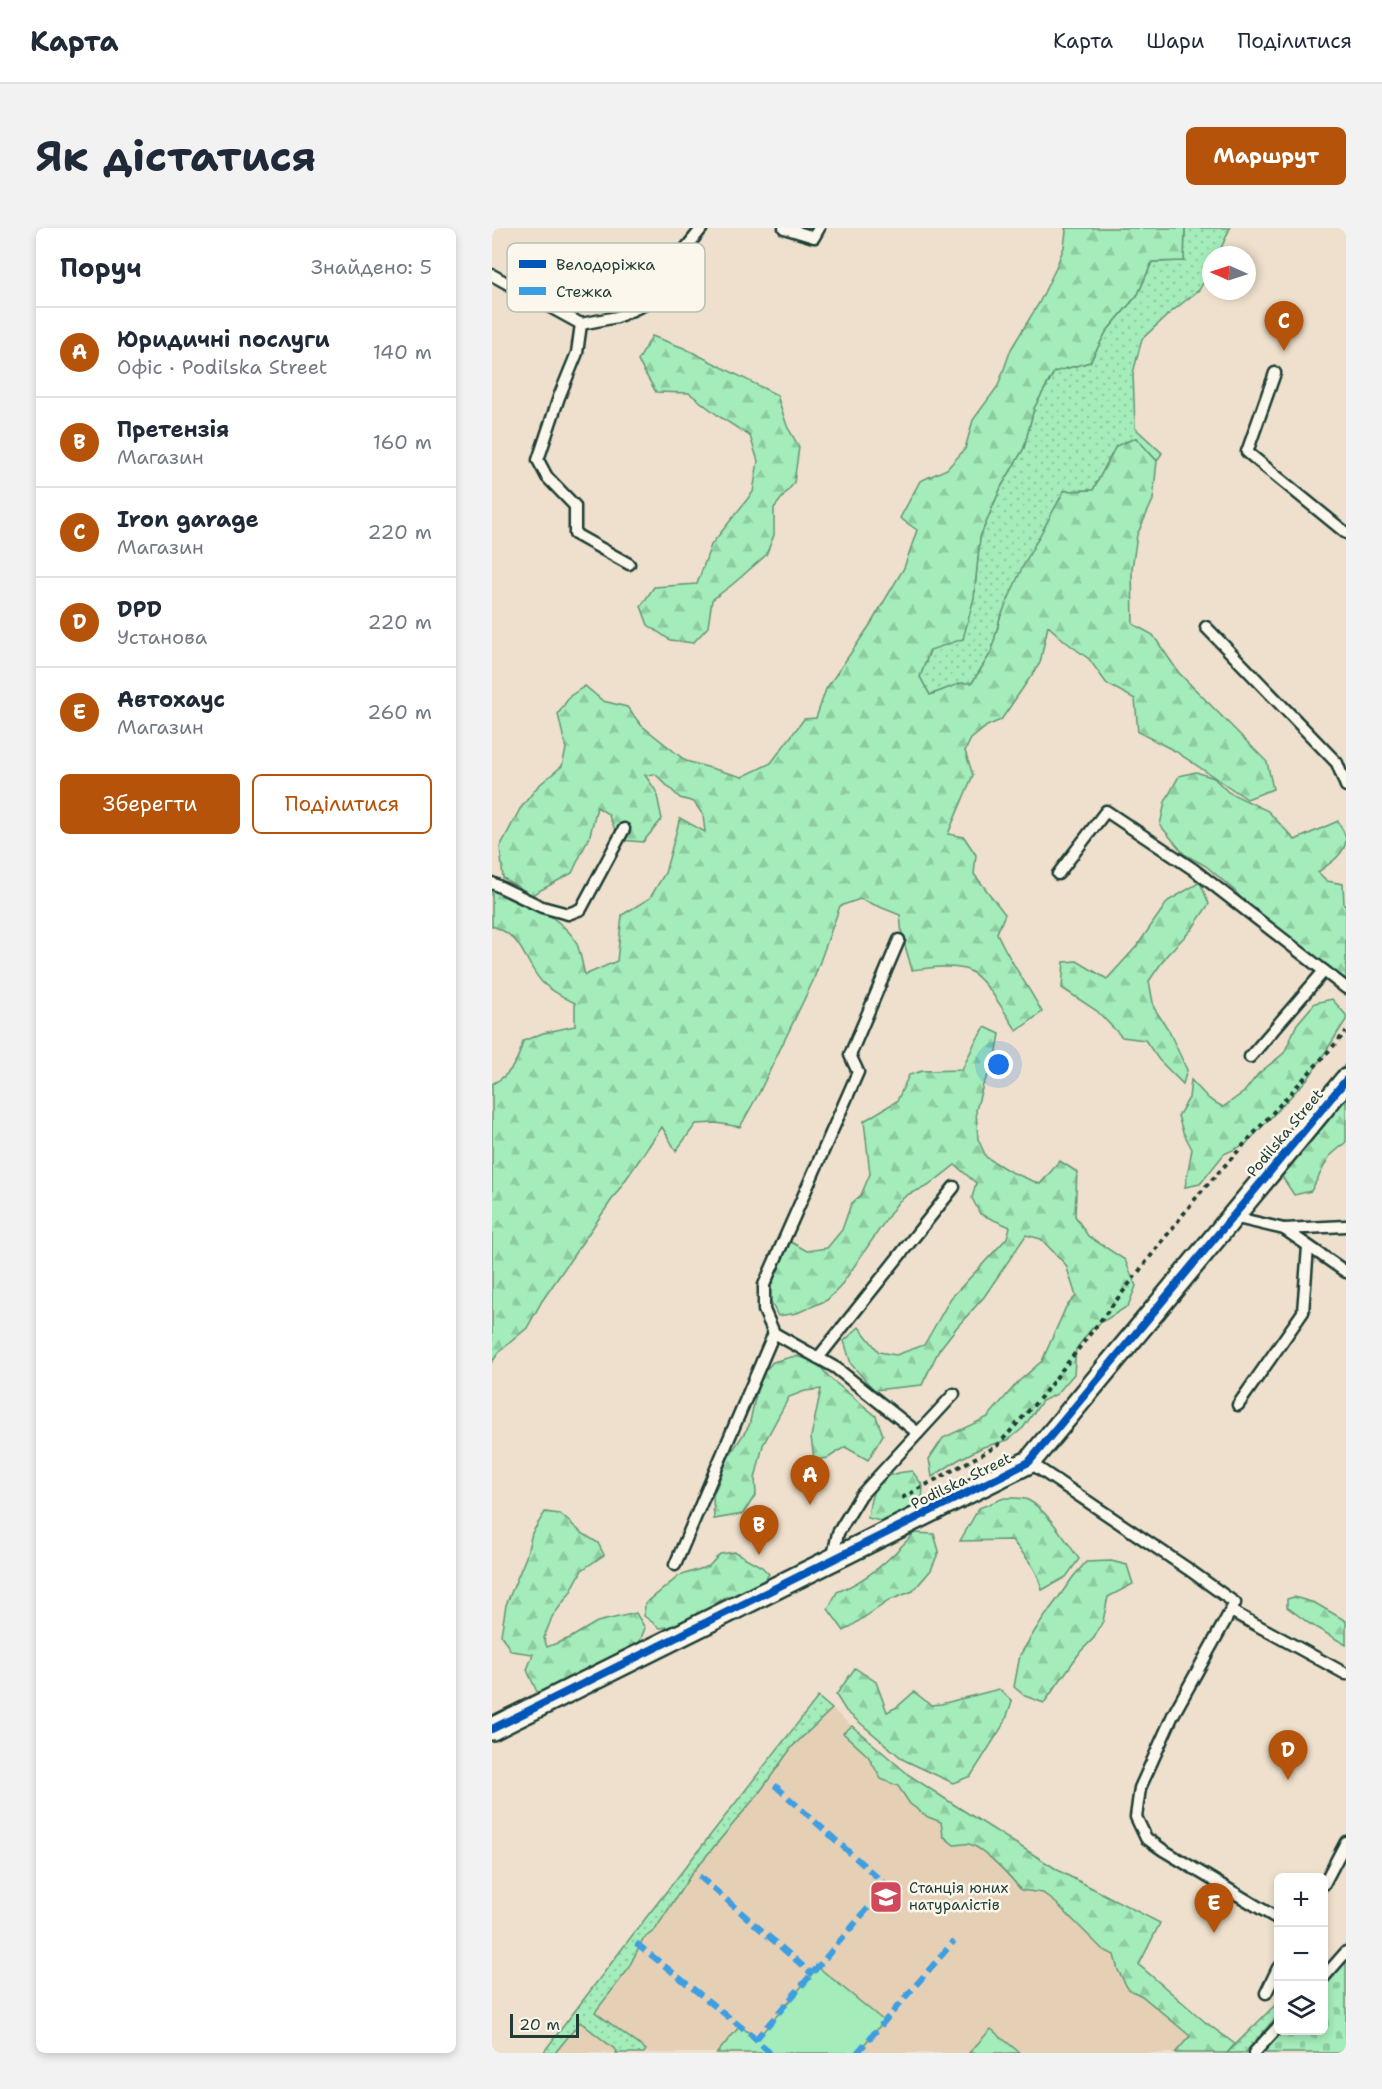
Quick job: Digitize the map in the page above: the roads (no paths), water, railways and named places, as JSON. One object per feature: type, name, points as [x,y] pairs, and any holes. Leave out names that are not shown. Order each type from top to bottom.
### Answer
[{"type":"street","name":"Podilska Street","points":[[492,1729],[1029,1462],[1346,1080]]},
{"type":"lane","points":[[690,243],[702,228]]},
{"type":"lane","points":[[784,228],[814,237],[819,228]]},
{"type":"lane","points":[[492,275],[507,283]]},
{"type":"lane","points":[[559,312],[581,324],[617,317],[628,312]]},
{"type":"lane","points":[[581,324],[577,353],[559,397],[538,460],[547,477],[575,506],[575,534],[629,564]]},
{"type":"lane","points":[[1275,373],[1247,452],[1346,533]]},
{"type":"lane","points":[[1206,627],[1337,763],[1346,786]]},
{"type":"lane","points":[[1058,874],[1106,811],[1193,869],[1346,988]]},
{"type":"lane","points":[[492,883],[542,908],[568,914],[581,909],[624,829]]},
{"type":"lane","points":[[899,940],[850,1055],[858,1072],[764,1285],[764,1310],[774,1333],[836,1368],[918,1433]]},
{"type":"lane","points":[[1250,1057],[1324,971]]},
{"type":"lane","points":[[818,1358],[954,1187]]},
{"type":"lane","points":[[1233,1217],[1284,1229],[1346,1226]]},
{"type":"lane","points":[[1284,1229],[1346,1272]]},
{"type":"lane","points":[[1238,1406],[1303,1312],[1308,1247]]},
{"type":"lane","points":[[675,1565],[774,1333]]},
{"type":"lane","points":[[832,1560],[838,1533],[861,1495],[954,1394]]},
{"type":"lane","points":[[1029,1462],[1235,1603],[1173,1715],[1140,1788],[1136,1817],[1146,1838],[1274,1917]]},
{"type":"lane","points":[[1231,1611],[1346,1674]]},
{"type":"lane","points":[[1328,1875],[1346,1842]]},
{"type":"lane","points":[[1328,1972],[1346,1952]]},
{"type":"lane","points":[[1266,1993],[1274,1976]]},
{"type":"lane","points":[[1254,2053],[1274,2031]]},
{"type":"place","name":"Iron garage","points":[[1284,351]]},
{"type":"place","name":"Юридичні послуги","points":[[810,1505]]},
{"type":"place","name":"Претензія","points":[[759,1555]]},
{"type":"place","name":"DPD","points":[[1288,1780]]},
{"type":"place","name":"Станція юних натуралістів","points":[[886,1897]]},
{"type":"place","name":"Автохаус","points":[[1214,1933]]}]
